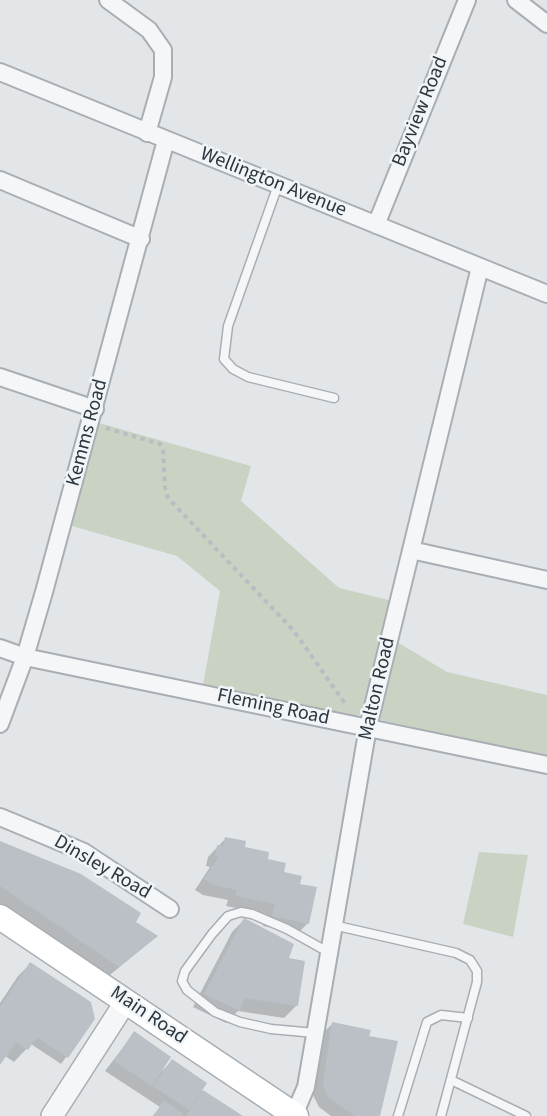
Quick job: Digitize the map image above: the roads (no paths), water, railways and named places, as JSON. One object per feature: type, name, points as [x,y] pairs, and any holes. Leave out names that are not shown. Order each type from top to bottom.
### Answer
[{"type":"main road","name":"Main Road","points":[[0,916],[295,1115]]},
{"type":"street","points":[[108,0],[149,30],[163,50],[163,77],[147,133]]},
{"type":"street","name":"Bayview Road","points":[[376,225],[466,0]]},
{"type":"street","points":[[516,0],[547,24]]},
{"type":"street","name":"Wellington Avenue","points":[[0,72],[547,294]]},
{"type":"street","name":"Kemms Road","points":[[0,724],[25,657],[95,409],[166,140]]},
{"type":"street","points":[[0,180],[141,239]]},
{"type":"street","name":"Malton Road","points":[[295,1115],[305,1092],[368,728],[480,267]]},
{"type":"street","points":[[0,377],[95,409]]},
{"type":"street","points":[[411,550],[547,580]]},
{"type":"street","name":"Fleming Road","points":[[0,648],[25,657],[547,765]]},
{"type":"street","name":"Dinsley Road","points":[[0,817],[84,852],[170,909]]},
{"type":"street","points":[[52,1116],[126,1001]]},
{"type":"lane","points":[[278,185],[228,326],[225,359],[233,369],[248,377],[334,398]]},
{"type":"lane","points":[[315,1033],[272,1029],[240,1022],[215,1012],[187,990],[182,981],[185,971],[212,933],[228,916],[241,912],[252,914],[286,929],[328,952]]},
{"type":"lane","points":[[333,925],[456,953],[470,960],[477,971],[477,982],[441,1116]]},
{"type":"lane","points":[[398,1116],[426,1022],[441,1015],[468,1018]]},
{"type":"lane","points":[[451,1080],[526,1116]]}]
